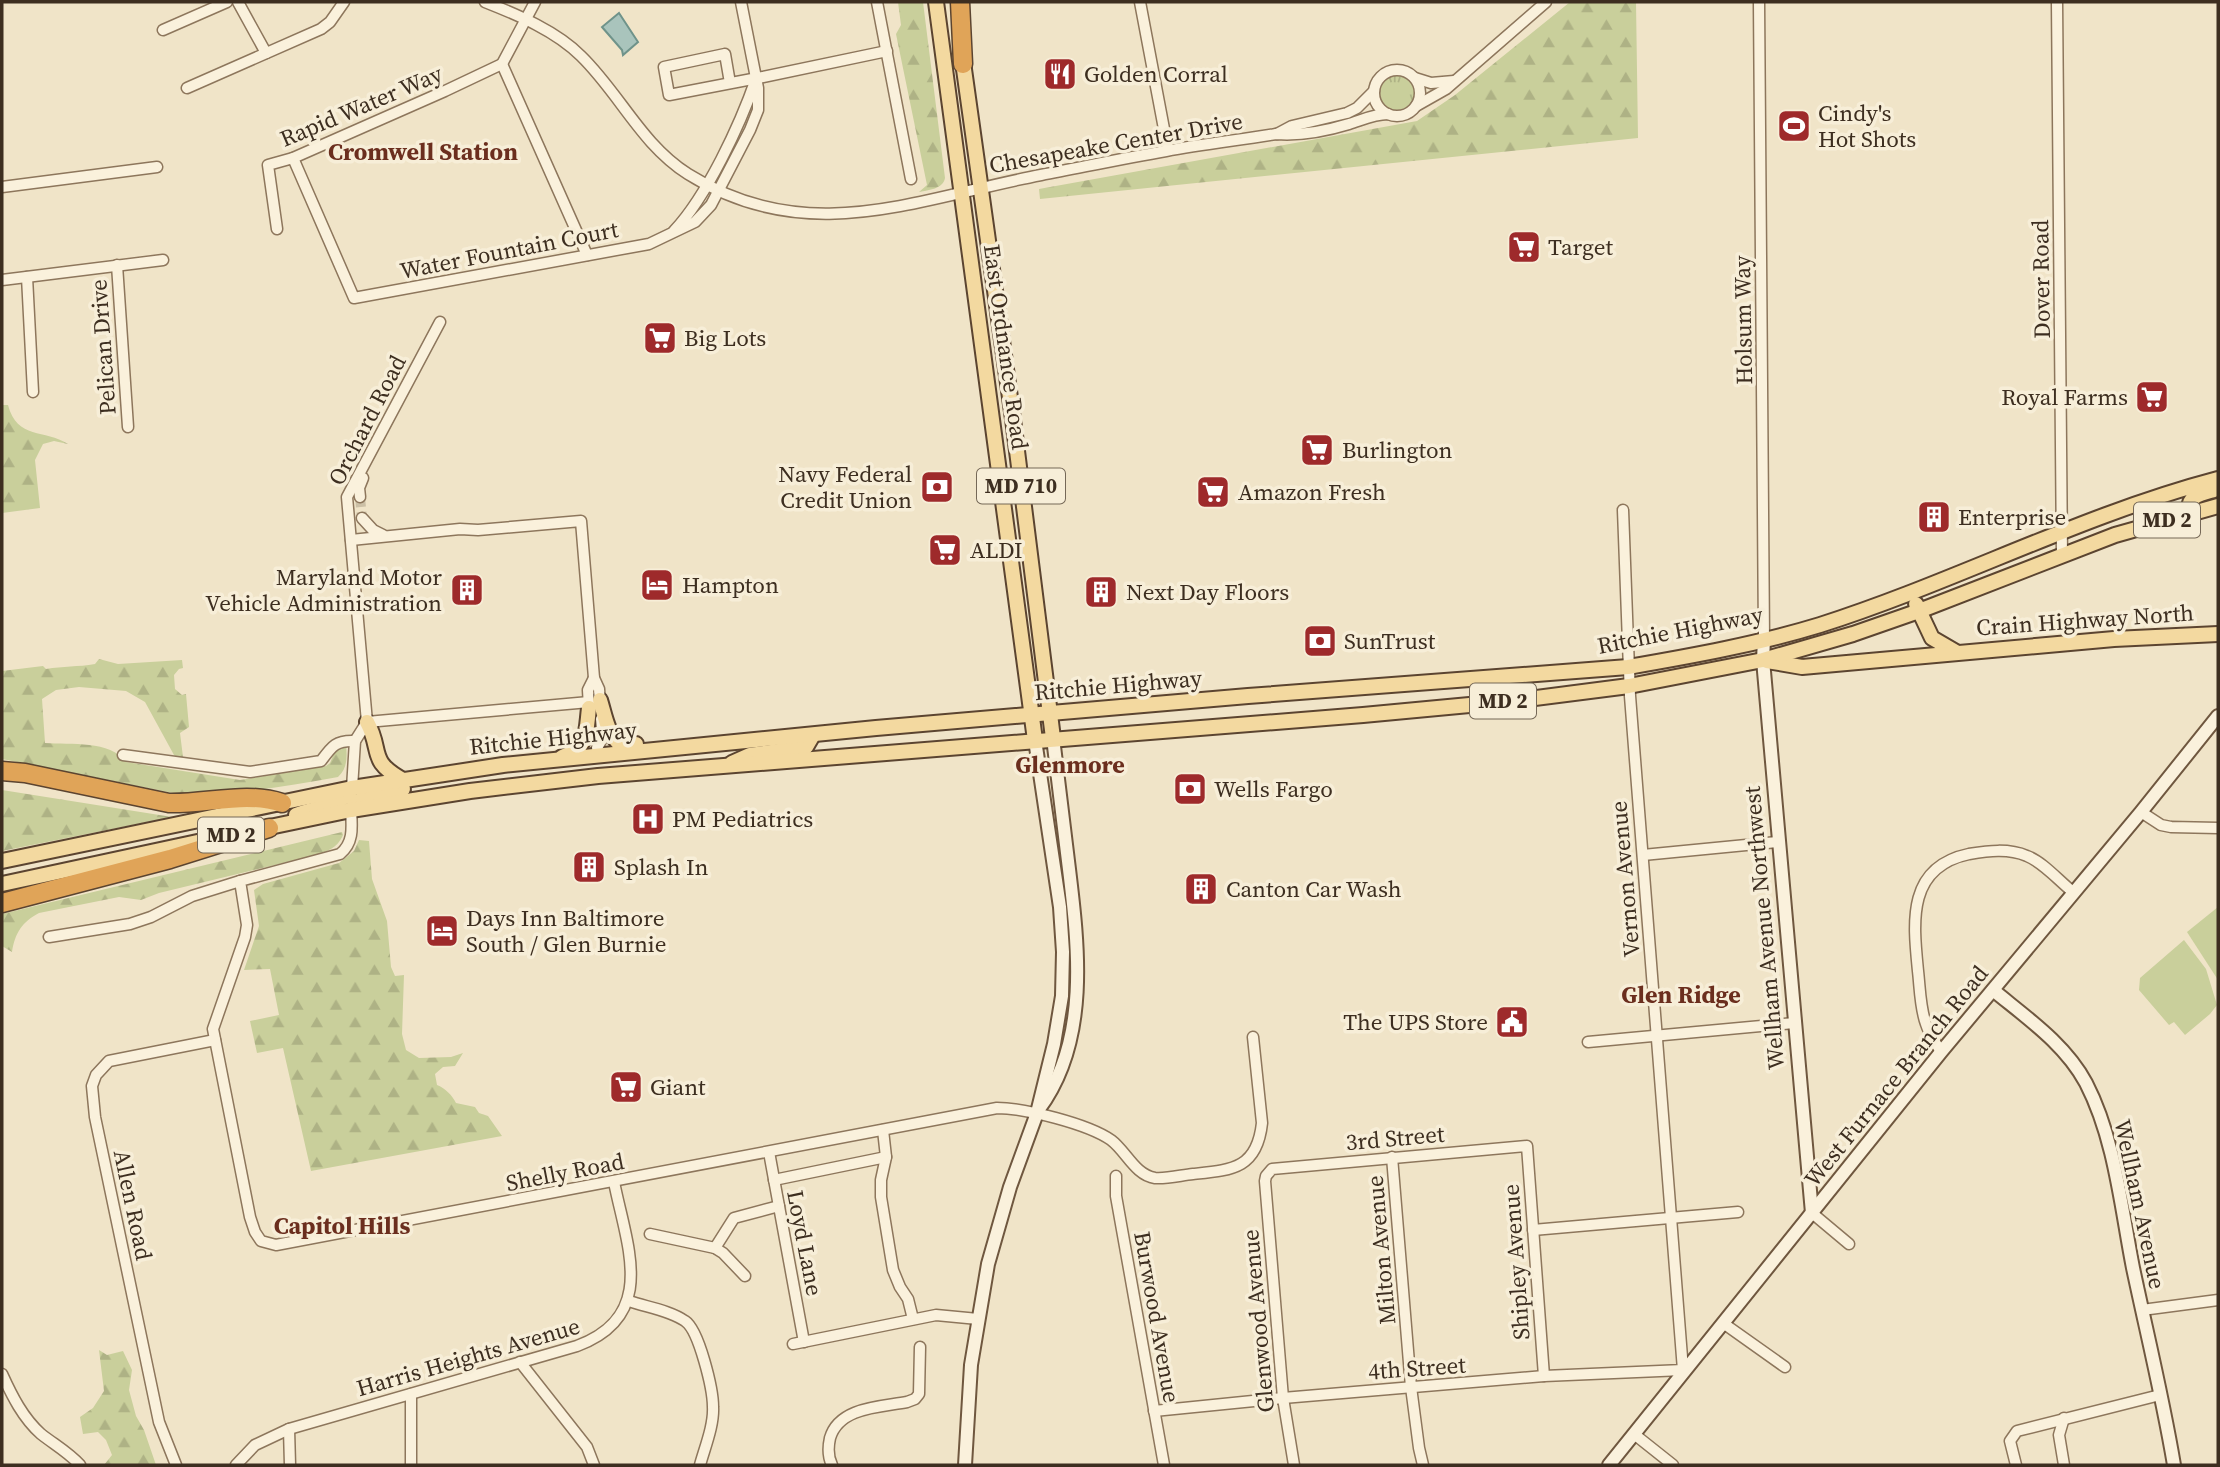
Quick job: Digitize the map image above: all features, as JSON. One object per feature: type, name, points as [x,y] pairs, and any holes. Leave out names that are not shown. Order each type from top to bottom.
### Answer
[{"type":"highway","points":[[960,2],[963,64]]},
{"type":"highway","points":[[2,771],[25,773],[169,803],[190,804],[258,797],[282,803]]},
{"type":"highway","points":[[2,903],[170,859],[269,828]]},
{"type":"main road","name":"East Ordnance Road","points":[[936,2],[1035,740]]},
{"type":"main road","name":"East Ordnance Road","points":[[954,2],[1013,419],[1053,738]]},
{"type":"main road","name":"Ritchie Highway","points":[[2,861],[352,788],[597,752],[675,748],[1248,696],[1628,667],[1764,639],[1821,624],[1911,592],[2063,530],[2173,491],[2218,479]]},
{"type":"main road","points":[[2189,513],[2192,498],[2218,489]]},
{"type":"main road","points":[[2115,535],[2134,524],[2167,513],[2174,498],[2173,491]]},
{"type":"main road","name":"Ritchie Highway","points":[[2,884],[351,810],[508,786],[1053,738],[1363,715],[1629,686],[1763,660],[1853,634],[2115,535],[2218,506]]},
{"type":"main road","name":"Crain Highway North","points":[[1911,592],[1932,638],[1956,652]]},
{"type":"main road","name":"Crain Highway North","points":[[1763,660],[1802,667],[2115,639],[2218,634]]},
{"type":"main road","points":[[592,703],[614,739],[621,745],[657,743],[675,748]]},
{"type":"main road","points":[[555,760],[574,752],[584,741],[592,703]]},
{"type":"main road","points":[[367,722],[374,733],[376,754],[380,763],[387,771],[403,780]]},
{"type":"main road","points":[[724,767],[750,755],[806,747],[813,735]]},
{"type":"main road","points":[[351,810],[355,802],[362,797],[403,789],[422,776]]},
{"type":"main road","points":[[269,828],[312,808],[341,801],[352,788]]},
{"type":"street","points":[[163,30],[227,2]]},
{"type":"street","points":[[238,2],[266,53]]},
{"type":"street","points":[[187,89],[321,29],[330,22],[344,2]]},
{"type":"street","name":"Chesapeake Center Drive","points":[[485,2],[527,20],[584,58],[636,127],[661,154],[706,186],[767,209],[813,215],[868,212],[962,193],[980,186],[1168,150],[1276,134]]},
{"type":"street","points":[[535,2],[502,64],[587,255]]},
{"type":"street","name":"Water Fountain Court","points":[[293,158],[354,299],[649,244],[695,222],[711,205],[758,110],[758,88],[741,2]]},
{"type":"street","points":[[877,2],[911,179]]},
{"type":"street","points":[[1140,2],[1168,150]]},
{"type":"street","points":[[1276,134],[1294,135],[1342,126],[1378,114],[1402,115],[1447,89],[1454,80],[1546,2]]},
{"type":"street","name":"Holsum Way","points":[[1759,2],[1764,639]]},
{"type":"street","name":"Dover Road","points":[[2057,2],[2062,556]]},
{"type":"street","points":[[730,83],[725,54],[664,67],[670,95],[756,78],[887,51]]},
{"type":"street","name":"Rapid Water Way","points":[[277,229],[268,165],[293,158],[502,64]]},
{"type":"street","points":[[1276,134],[1292,126],[1347,113],[1357,108],[1374,91],[1377,81],[1387,72],[1400,70],[1431,83],[1454,80]]},
{"type":"street","name":"Water Fountain Court","points":[[670,234],[687,217],[706,186],[756,78]]},
{"type":"street","points":[[1415,78],[1420,94],[1416,106]]},
{"type":"street","points":[[1374,91],[1377,105],[1388,114]]},
{"type":"street","points":[[2,187],[158,167]]},
{"type":"street","points":[[2,280],[163,260]]},
{"type":"street","name":"Pelican Drive","points":[[117,265],[128,426]]},
{"type":"street","points":[[27,277],[33,392]]},
{"type":"street","name":"Orchard Road","points":[[367,722],[347,497],[440,322]]},
{"type":"street","points":[[360,497],[359,488],[377,450],[380,435]]},
{"type":"street","name":"Vernon Avenue","points":[[1623,510],[1629,686],[1683,1370]]},
{"type":"street","points":[[362,518],[373,530],[383,535]]},
{"type":"street","points":[[351,540],[383,535],[581,521],[594,678],[599,689],[592,703],[603,737],[597,752]]},
{"type":"street","name":"Wellham Avenue Northwest","points":[[1764,639],[1763,660],[1777,842],[1812,1213]]},
{"type":"street","points":[[352,788],[355,741],[367,722],[592,703]]},
{"type":"street","name":"West Furnace Branch Road","points":[[1609,1465],[1941,1052],[2141,813],[2218,716]]},
{"type":"street","points":[[1037,1113],[1054,1089],[1069,1044],[1078,965],[1053,738]]},
{"type":"street","points":[[123,755],[250,772],[321,761],[340,740],[355,741]]},
{"type":"street","points":[[965,1465],[971,1365],[997,1227],[1037,1113],[1054,1044],[1062,996],[1060,907],[1035,740]]},
{"type":"street","points":[[49,937],[130,924],[151,917],[192,895],[340,854],[348,848],[351,839],[351,810]]},
{"type":"street","points":[[2141,813],[2161,825],[2171,827],[2218,828]]},
{"type":"street","points":[[1643,855],[1777,842]]},
{"type":"street","points":[[1941,1052],[1926,1024],[1921,999],[1914,918],[1918,895],[1936,869],[1950,858],[1981,852],[2013,851],[2030,857],[2073,892]]},
{"type":"street","name":"Shelly Road","points":[[240,881],[247,925],[213,1029],[250,1217],[261,1241],[276,1245],[990,1109],[1011,1108],[1037,1113],[1094,1132],[1111,1140],[1143,1174],[1156,1178],[1229,1170],[1250,1157],[1260,1135],[1262,1123],[1253,1037]]},
{"type":"street","name":"Wellham Avenue","points":[[1993,990],[2061,1048],[2086,1083],[2106,1135],[2174,1465]]},
{"type":"street","points":[[1588,1042],[1794,1023]]},
{"type":"street","name":"Allen Road","points":[[176,1465],[159,1422],[148,1373],[95,1117],[92,1086],[96,1075],[109,1061],[215,1040]]},
{"type":"street","points":[[883,1130],[886,1157],[881,1180],[881,1197],[893,1270],[914,1319],[951,1315],[978,1319]]},
{"type":"street","name":"3rd Street","points":[[1268,1173],[1276,1168],[1527,1146]]},
{"type":"street","name":"Shipley Avenue","points":[[1527,1146],[1544,1376]]},
{"type":"street","name":"Loyd Lane","points":[[768,1152],[779,1206],[798,1343],[914,1319]]},
{"type":"street","points":[[774,1180],[886,1157]]},
{"type":"street","name":"Milton Avenue","points":[[1392,1157],[1411,1387],[1423,1465]]},
{"type":"street","name":"Glenwood Avenue","points":[[1268,1173],[1265,1181],[1283,1398],[1294,1465]]},
{"type":"street","name":"Burwood Avenue","points":[[1116,1176],[1115,1192],[1164,1465]]},
{"type":"street","points":[[614,1182],[629,1259],[631,1289],[628,1301],[685,1320],[694,1331],[712,1393],[714,1410],[700,1465]]},
{"type":"street","points":[[715,1248],[734,1218],[779,1206]]},
{"type":"street","points":[[1533,1230],[1738,1212]]},
{"type":"street","points":[[1812,1213],[1849,1244]]},
{"type":"street","points":[[650,1234],[715,1248],[723,1252],[745,1276]]},
{"type":"street","points":[[2142,1310],[2218,1300]]},
{"type":"street","name":"Harris Heights Avenue","points":[[236,1465],[255,1445],[289,1429],[577,1346],[602,1335],[616,1322],[628,1301]]},
{"type":"street","points":[[1723,1324],[1785,1367]]},
{"type":"street","points":[[832,1465],[829,1442],[839,1421],[854,1413],[907,1402],[919,1394],[920,1347]]},
{"type":"street","points":[[520,1362],[587,1447],[594,1465]]},
{"type":"street","name":"4th Street","points":[[1154,1411],[1544,1376],[1683,1370]]},
{"type":"street","points":[[2,1374],[31,1424],[43,1436],[62,1447],[80,1465]]},
{"type":"street","points":[[411,1394],[411,1465]]},
{"type":"street","points":[[2016,1465],[2010,1441],[2017,1431],[2160,1395]]},
{"type":"street","points":[[2064,1418],[2059,1436],[2064,1465]]},
{"type":"street","points":[[289,1429],[290,1465]]},
{"type":"street","points":[[1634,1434],[1673,1465]]},
{"type":"green space","points":[[898,2],[923,2],[945,178],[939,187],[919,192],[927,185],[896,34],[901,25]]},
{"type":"green space","points":[[1570,2],[1636,2],[1638,138],[1040,199],[1039,189],[1417,121],[1455,95]]},
{"type":"green space","points":[[1397,75],[1410,80],[1415,93],[1410,106],[1397,111],[1384,106],[1379,93],[1384,80]]},
{"type":"green space","points":[[2,405],[8,405],[12,416],[25,429],[68,444],[54,441],[43,444],[35,460],[40,508],[2,513]]},
{"type":"green space","points":[[99,659],[118,664],[182,660],[183,668],[174,675],[175,689],[182,695],[186,694],[189,727],[180,733],[183,757],[179,761],[174,755],[145,702],[126,691],[79,687],[56,690],[42,699],[45,743],[100,747],[119,755],[126,762],[240,780],[326,766],[337,746],[346,743],[344,770],[338,777],[300,784],[241,792],[183,795],[2,759],[2,671],[43,666],[46,669],[89,665],[95,664]]},
{"type":"green space","points":[[2,790],[172,817],[2,851]]},
{"type":"green space","points":[[342,832],[341,840],[334,847],[312,856],[159,893],[141,900],[119,897],[39,913],[20,929],[12,952],[2,946],[2,914]]},
{"type":"green space","points":[[359,840],[369,841],[372,879],[387,921],[391,967],[395,976],[404,975],[402,1034],[406,1050],[419,1058],[451,1057],[463,1053],[455,1066],[443,1067],[435,1074],[437,1085],[448,1092],[456,1103],[475,1107],[479,1113],[488,1116],[502,1136],[311,1171],[283,1048],[257,1053],[250,1021],[279,1015],[270,969],[244,970],[259,926],[254,890],[263,884],[339,863],[354,851]]},
{"type":"green space","points":[[2218,907],[2218,980],[2187,932]]},
{"type":"green space","points":[[2184,940],[2206,969],[2217,1005],[2185,1035],[2174,1022],[2169,1025],[2139,990],[2140,978]]},
{"type":"green space","points":[[99,1350],[107,1355],[123,1351],[132,1370],[129,1390],[136,1416],[144,1430],[156,1465],[104,1465],[112,1455],[106,1440],[98,1432],[83,1434],[80,1417],[93,1408],[104,1391]]},
{"type":"water","points":[[619,13],[638,42],[623,55],[622,50],[602,27]]},
{"type":"tunnel","points":[[360,497],[362,518]]},
{"type":"place","name":"Golden Corral","points":[[1060,74]]},
{"type":"place","name":"Cindy's Hot Shots","points":[[1794,126]]},
{"type":"place","name":"Target","points":[[1524,247]]},
{"type":"place","name":"Big Lots","points":[[660,338]]},
{"type":"place","name":"Royal Farms","points":[[2152,397]]},
{"type":"place","name":"Burlington","points":[[1317,450]]},
{"type":"place","name":"Navy Federal Credit Union","points":[[937,487]]},
{"type":"place","name":"Amazon Fresh","points":[[1213,492]]},
{"type":"place","name":"Enterprise","points":[[1934,517]]},
{"type":"place","name":"ALDI","points":[[945,550]]},
{"type":"place","name":"Hampton","points":[[657,585]]},
{"type":"place","name":"Maryland Motor Vehicle Administration","points":[[467,590]]},
{"type":"place","name":"Next Day Floors","points":[[1101,592]]},
{"type":"place","name":"SunTrust","points":[[1320,641]]},
{"type":"place","name":"Wells Fargo","points":[[1190,789]]},
{"type":"place","name":"PM Pediatrics","points":[[648,819]]},
{"type":"place","name":"Splash In","points":[[589,867]]},
{"type":"place","name":"Canton Car Wash","points":[[1201,889]]},
{"type":"place","name":"Days Inn Baltimore South / Glen Burnie","points":[[442,931]]},
{"type":"place","name":"The UPS Store","points":[[1512,1022]]},
{"type":"place","name":"Giant","points":[[626,1087]]},
{"type":"district","name":"Cromwell Station","points":[[423,152]]},
{"type":"district","name":"Glenmore","points":[[1070,765]]},
{"type":"district","name":"Glen Ridge","points":[[1681,995]]},
{"type":"district","name":"Capitol Hills","points":[[342,1226]]}]
